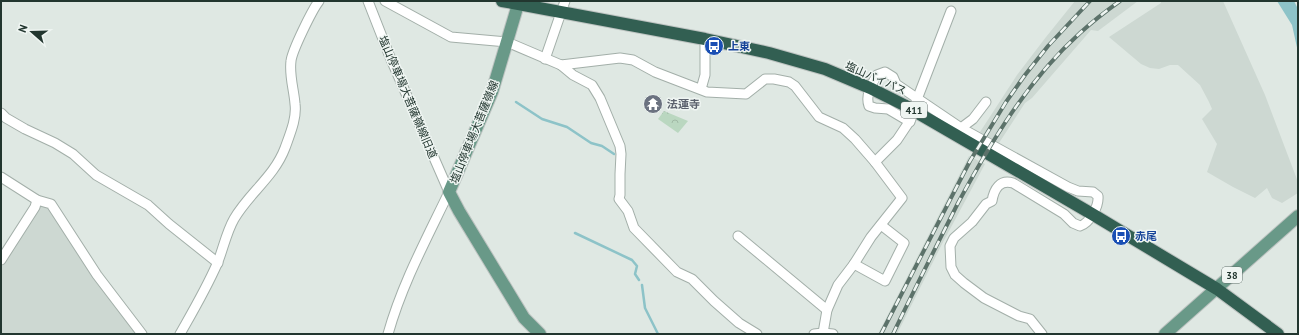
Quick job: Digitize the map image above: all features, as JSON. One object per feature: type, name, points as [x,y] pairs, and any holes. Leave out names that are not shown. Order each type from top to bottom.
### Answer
[{"type":"highway","name":"塩山バイパス","points":[[502,1],[563,6],[769,53],[825,70],[870,88],[904,105],[1092,214],[1217,289],[1278,334]]},
{"type":"main road","name":"塩山停車場大菩薩嶺線","points":[[519,2],[492,92],[449,192],[463,218],[524,318],[540,334]]},
{"type":"main road","name":"38","points":[[1165,334],[1298,216]]},
{"type":"street","points":[[180,334],[205,290],[218,263],[233,220],[241,208],[267,179],[280,159],[295,114],[290,62],[292,53],[319,1]]},
{"type":"street","name":"塩山停車場大菩薩嶺線旧道","points":[[368,1],[390,57],[449,192]]},
{"type":"street","points":[[386,1],[451,37],[507,42],[561,65],[573,75],[592,85],[600,98],[620,146],[619,198],[628,211],[634,228],[677,272],[692,278],[714,301],[739,323],[757,334]]},
{"type":"street","points":[[545,59],[563,6]]},
{"type":"street","points":[[876,162],[896,140],[910,120],[916,100],[951,12]]},
{"type":"street","points":[[701,89],[705,75],[705,39]]},
{"type":"street","points":[[561,65],[620,58],[633,60],[655,72],[707,92],[746,94],[765,79],[774,78],[789,82],[795,86],[819,116],[843,128],[876,162],[902,198],[880,225],[838,285],[818,333],[833,334]]},
{"type":"street","points":[[910,120],[888,110],[869,106],[867,100],[870,88],[877,75],[885,72],[893,77],[896,84],[916,100],[960,128],[1068,187],[1078,191],[1089,191],[1096,194],[1098,199],[1092,214],[1083,225],[1077,226],[1064,214],[1013,183],[1008,181],[1002,182],[997,186],[993,194],[992,201],[986,204],[972,222],[954,238],[950,246],[951,267],[955,275],[984,298],[1020,316],[1030,319],[1042,334]]},
{"type":"street","points":[[960,128],[973,119],[986,102]]},
{"type":"street","points":[[1,113],[6,118],[25,129],[55,142],[73,154],[96,175],[148,205],[169,224],[218,263]]},
{"type":"street","points":[[1,177],[37,200],[51,204],[98,275],[142,334]]},
{"type":"street","points":[[388,334],[414,266],[449,192]]},
{"type":"street","points":[[1,260],[35,208],[37,200]]},
{"type":"street","points":[[854,264],[884,281],[904,243],[880,225]]},
{"type":"street","points":[[738,236],[827,310]]},
{"type":"shaded area","points":[[1075,1],[1138,1],[1098,31],[1091,30],[1032,98],[1025,103],[999,143],[980,132],[1017,75]]},
{"type":"shaded area","points":[[1161,1],[1223,1],[1265,95],[1298,182],[1298,193],[1282,203],[1272,198],[1267,188],[1255,198],[1207,172],[1217,144],[1202,119],[1212,109],[1200,85],[1178,65],[1170,65],[1159,69],[1150,68],[1141,64],[1109,37],[1161,3]]},
{"type":"shaded area","points":[[969,156],[985,164],[942,244],[897,334],[878,334]]},
{"type":"shaded area","points":[[51,204],[137,328],[133,334],[1,334],[1,260],[35,207]]},
{"type":"green space","points":[[664,111],[688,121],[678,133],[658,119]]},
{"type":"water","points":[[1277,1],[1294,1],[1298,9],[1298,52],[1292,25]]},
{"type":"waterway","points":[[516,102],[542,119],[567,127],[591,143],[602,146],[614,154]]},
{"type":"waterway","points":[[575,233],[632,260],[637,266],[635,274],[639,280]]},
{"type":"waterway","points":[[642,285],[645,308],[658,334]]},
{"type":"railway","points":[[881,334],[970,161],[1006,102],[1048,46],[1090,1]]},
{"type":"railway","points":[[893,334],[958,203],[997,135],[1043,71],[1080,33],[1120,1]]},
{"type":"place","name":"上東","points":[[714,46]]},
{"type":"place","name":"法蓮寺","points":[[653,104]]},
{"type":"place","name":"赤尾","points":[[1121,236]]}]
